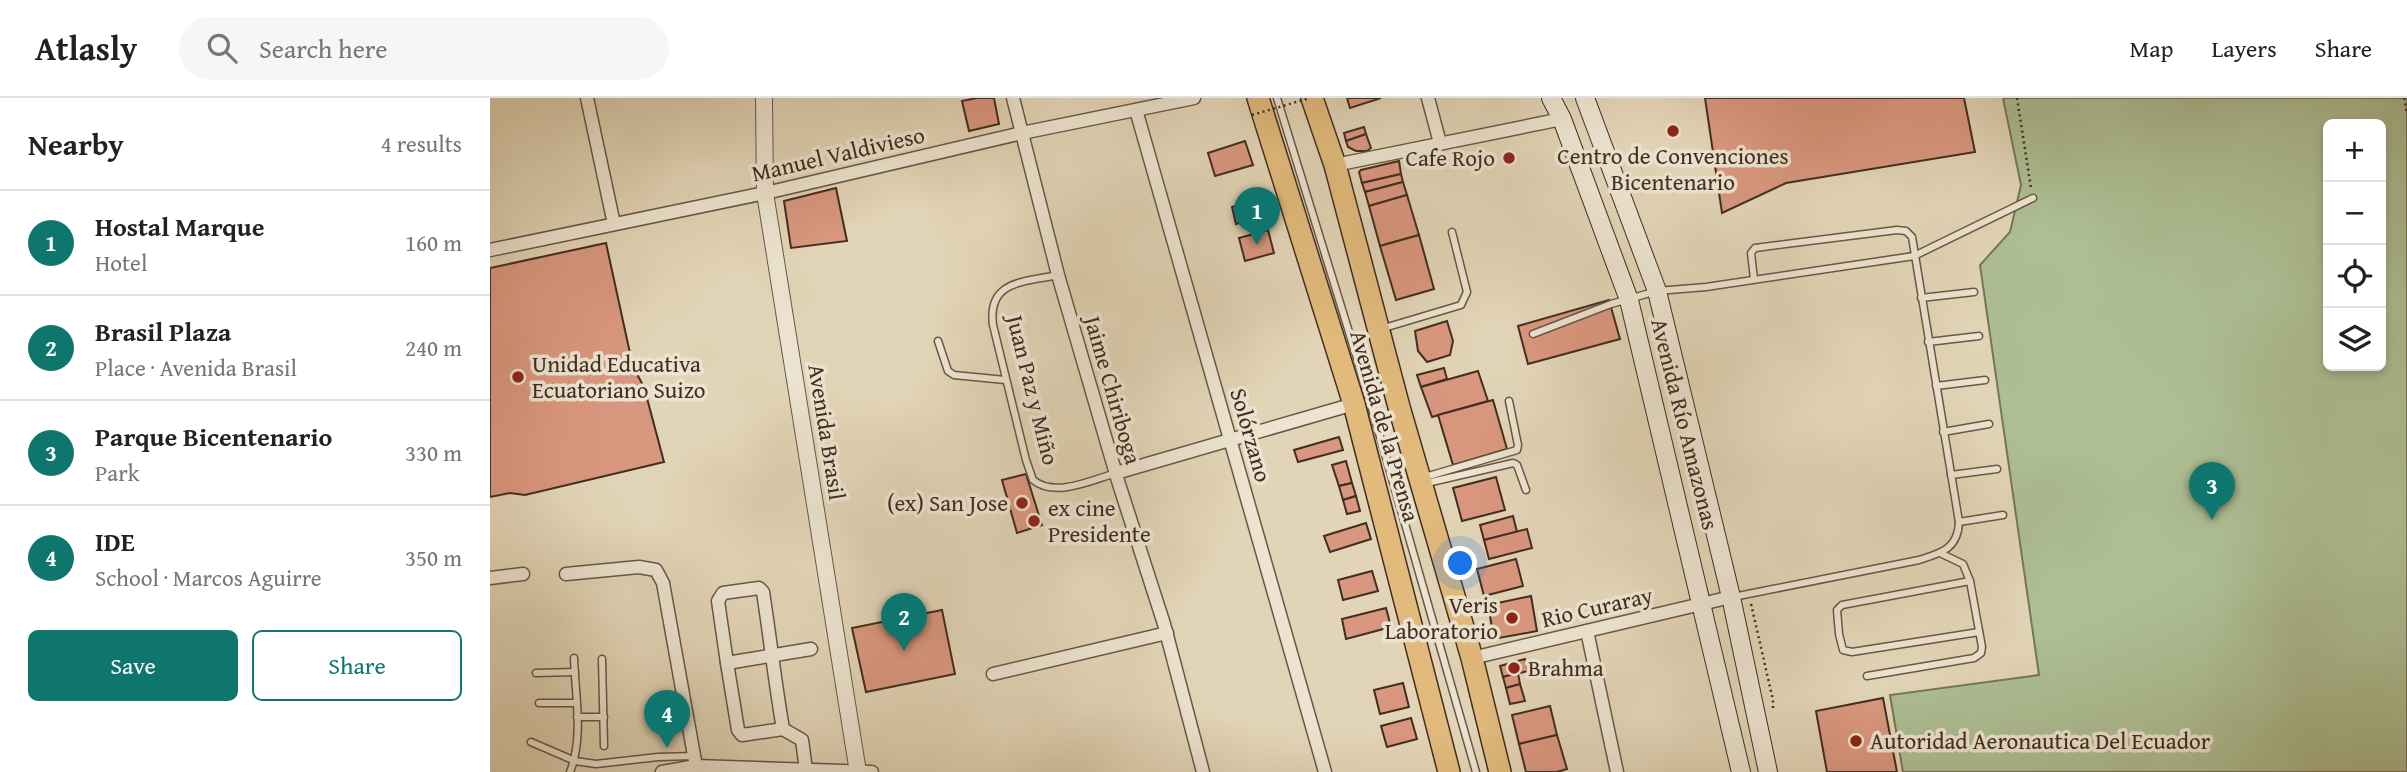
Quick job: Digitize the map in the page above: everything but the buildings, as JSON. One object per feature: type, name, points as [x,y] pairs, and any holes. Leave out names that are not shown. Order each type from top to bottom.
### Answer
[{"type":"main road","name":"Avenida de la Prensa","points":[[1311,98],[1335,165],[1378,330],[1472,658],[1500,772]]},
{"type":"main road","name":"Avenida Río Amazonas","points":[[1550,98],[1562,119],[1629,300],[1741,772]]},
{"type":"main road","name":"Avenida Río Amazonas","points":[[1584,98],[1657,291],[1731,597],[1768,772]]},
{"type":"main road","name":"Avenida de la Prensa","points":[[1255,107],[1354,404],[1449,772]]},
{"type":"street","points":[[587,98],[614,224]]},
{"type":"street","name":"Avenida Brasil","points":[[764,98],[765,193],[858,772]]},
{"type":"street","name":"Jaime Chiriboga","points":[[1013,98],[1058,275],[1116,474],[1167,633],[1203,772]]},
{"type":"street","name":"Manuel Valdivieso","points":[[490,250],[765,193],[1022,133],[1194,98]]},
{"type":"street","points":[[1428,98],[1440,143]]},
{"type":"street","name":"Solórzano","points":[[1136,110],[1325,772]]},
{"type":"street","points":[[1335,165],[1562,119]]},
{"type":"street","name":"Juan Paz y Miño","points":[[1116,474],[1354,404]]},
{"type":"street","points":[[566,575],[639,566],[656,570],[663,583],[696,765]]},
{"type":"street","points":[[490,578],[523,574]]},
{"type":"street","points":[[783,729],[762,590],[723,593],[718,601],[738,730],[742,734],[783,729],[802,740],[806,754],[806,770]]},
{"type":"street","name":"Rio Curaray","points":[[1472,658],[1731,597]]},
{"type":"street","points":[[1587,631],[1617,772]]},
{"type":"street","points":[[993,674],[1167,633]]},
{"type":"street","points":[[727,663],[811,649]]},
{"type":"street","points":[[662,772],[696,765],[872,772]]},
{"type":"lane","points":[[1277,98],[1365,384],[1476,772]]},
{"type":"lane","points":[[1533,334],[1611,304],[1657,291],[1706,287],[1914,256],[2033,198]]},
{"type":"lane","points":[[1731,597],[1919,560],[1940,553],[1954,543],[1959,522],[1912,237],[1906,230],[1897,230],[1755,248],[1751,253],[1754,279]]},
{"type":"lane","points":[[1378,330],[1461,305],[1467,292],[1452,232]]},
{"type":"lane","name":"Juan Paz y Miño","points":[[1058,275],[1010,286],[994,300],[992,315],[1005,380],[1033,480],[1046,487],[1063,487],[1116,474]]},
{"type":"lane","points":[[1921,298],[1974,292]]},
{"type":"lane","points":[[1928,342],[1979,336]]},
{"type":"lane","points":[[938,341],[948,371],[954,375],[1005,380]]},
{"type":"lane","points":[[1936,386],[1985,380]]},
{"type":"lane","points":[[1420,481],[1517,450],[1509,401]]},
{"type":"lane","points":[[1944,432],[1989,424]]},
{"type":"lane","points":[[1420,481],[1513,463],[1517,465],[1526,490]]},
{"type":"lane","points":[[1951,475],[1997,469]]},
{"type":"lane","points":[[1959,522],[2003,515]]},
{"type":"lane","points":[[1867,676],[1974,658],[1980,653],[1982,647],[1970,581],[1963,564],[1940,553]]},
{"type":"lane","points":[[1970,581],[1842,605],[1837,610],[1839,634],[1843,650],[1852,652],[1979,632]]},
{"type":"lane","points":[[570,772],[575,761],[577,718],[574,658]]},
{"type":"lane","points":[[603,659],[604,746]]},
{"type":"lane","points":[[536,673],[575,672]]},
{"type":"lane","points":[[539,703],[576,703]]},
{"type":"lane","points":[[577,718],[604,717]]},
{"type":"lane","points":[[531,742],[585,764],[612,764],[658,757],[696,765]]},
{"type":"path","points":[[1255,107],[1311,98]]},
{"type":"path","points":[[2017,98],[2033,198]]},
{"type":"path","points":[[2404,98],[2407,114]]},
{"type":"green space","points":[[2003,98],[2407,98],[2407,772],[1903,772],[1890,695],[2039,675],[1980,265],[2010,232],[2021,185]]},
{"type":"place","name":"Centro de Convenciones Bicentenario","points":[[1673,131]]},
{"type":"place","name":"Cafe Rojo","points":[[1509,158]]},
{"type":"place","name":"Hostal Marque","points":[[1257,245]]},
{"type":"place","name":"Unidad Educativa Ecuatoriano Suizo","points":[[518,377]]},
{"type":"place","name":"(ex) San Jose","points":[[1022,503]]},
{"type":"place","name":"Parque Bicentenario","points":[[2212,520]]},
{"type":"place","name":"ex cine Presidente","points":[[1034,521]]},
{"type":"place","name":"Veris Laboratorio","points":[[1512,618]]},
{"type":"place","name":"Brasil Plaza","points":[[904,651]]},
{"type":"place","name":"Brahma","points":[[1514,668]]},
{"type":"place","name":"Autoridad Aeronautica Del Ecuador","points":[[1856,741]]},
{"type":"place","name":"IDE","points":[[667,748]]}]
